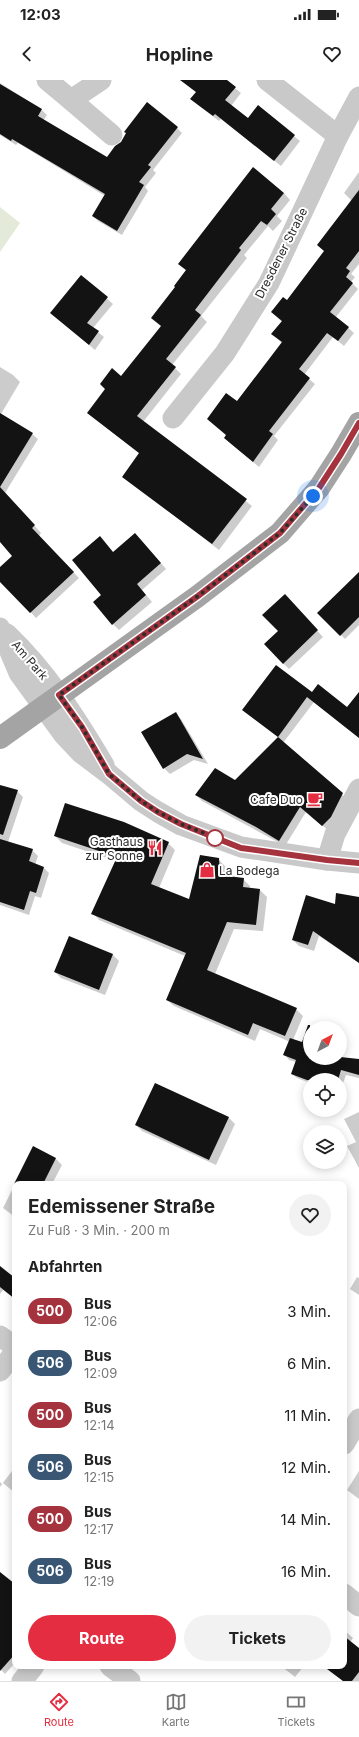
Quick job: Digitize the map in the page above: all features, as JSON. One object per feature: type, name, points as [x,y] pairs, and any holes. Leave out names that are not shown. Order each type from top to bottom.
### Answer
[{"type":"main road","points":[[0,738],[198,596],[280,533],[307,503],[323,482],[359,423]]},
{"type":"street","points":[[47,80],[112,135]]},
{"type":"street","points":[[71,100],[101,80]]},
{"type":"street","points":[[267,80],[338,136]]},
{"type":"street","name":"Dresdener Straße","points":[[173,418],[225,353],[269,283],[338,136],[359,97]]},
{"type":"street","name":"Am Park","points":[[0,628],[20,646],[50,701],[82,727],[109,774],[141,801],[181,824],[241,848],[359,863]]},
{"type":"street","points":[[327,860],[335,834],[359,789]]},
{"type":"street","points":[[0,1336],[12,1345]]},
{"type":"street","points":[[0,1371],[12,1356]]},
{"type":"street","points":[[347,1439],[359,1419]]},
{"type":"street","points":[[347,1596],[359,1606]]},
{"type":"street","points":[[22,1681],[32,1669]]},
{"type":"street","points":[[114,1669],[130,1681]]},
{"type":"green space","points":[[0,207],[20,223],[0,252]]},
{"type":"building","points":[[180,80],[227,80],[236,87],[225,100],[248,118],[258,105],[295,135],[274,161],[215,114],[213,116],[190,99],[196,92]]},
{"type":"building","points":[[0,84],[42,109],[38,116],[107,157],[115,146],[121,142],[126,133],[124,132],[147,102],[178,127],[148,165],[151,167],[139,182],[144,185],[117,231],[92,216],[105,194],[12,139],[11,141],[0,134]]},
{"type":"building","points":[[253,167],[284,193],[271,209],[276,214],[267,225],[261,221],[239,248],[241,250],[195,310],[201,315],[166,359],[176,367],[137,416],[247,499],[212,544],[122,477],[139,453],[87,413],[105,389],[100,384],[112,368],[121,376],[161,326],[151,318],[186,270],[178,264]]},
{"type":"building","points":[[359,190],[359,251],[346,268],[350,271],[346,277],[353,283],[330,312],[349,327],[338,341],[327,333],[299,369],[310,378],[269,431],[273,434],[253,462],[224,438],[226,435],[207,419],[226,393],[237,401],[282,342],[271,334],[282,321],[271,312],[283,297],[287,300],[324,251],[317,245]]},
{"type":"building","points":[[81,275],[108,297],[87,323],[99,331],[89,345],[50,313]]},
{"type":"building","points":[[0,413],[33,433],[0,487]]},
{"type":"building","points":[[0,487],[35,525],[32,528],[74,572],[30,613],[0,582],[0,567],[12,556],[0,542]]},
{"type":"building","points":[[135,533],[161,563],[137,584],[146,595],[112,625],[93,602],[101,595],[72,560],[100,536],[113,552]]},
{"type":"building","points":[[359,572],[359,617],[340,636],[317,613]]},
{"type":"building","points":[[285,594],[318,630],[283,664],[264,644],[278,631],[262,615]]},
{"type":"building","points":[[276,665],[312,692],[318,684],[347,707],[359,692],[359,738],[307,697],[278,737],[242,710]]},
{"type":"building","points":[[176,712],[203,759],[187,754],[163,769],[141,732]]},
{"type":"building","points":[[278,737],[343,793],[331,817],[322,826],[300,807],[279,841],[256,827],[195,795],[215,768],[235,780]]},
{"type":"building","points":[[0,785],[18,790],[3,835],[0,834]]},
{"type":"building","points":[[65,803],[124,822],[169,842],[151,884],[189,899],[200,855],[219,858],[220,875],[244,878],[243,887],[260,889],[256,925],[227,922],[207,970],[297,1008],[285,1036],[253,1023],[248,1035],[166,1000],[186,953],[91,914],[117,857],[54,836]]},
{"type":"building","points":[[0,839],[33,849],[29,861],[44,867],[36,893],[30,891],[24,910],[0,902]]},
{"type":"building","points":[[336,893],[359,897],[359,963],[313,931],[308,945],[292,940],[306,895],[335,904]]},
{"type":"building","points":[[69,936],[113,954],[99,990],[54,972]]},
{"type":"building","points":[[290,1038],[302,1042],[303,1039],[303,1065],[347,1065],[347,1058],[359,1059],[359,1075],[341,1070],[340,1073],[303,1073],[303,1078],[291,1074],[296,1060],[283,1055]]},
{"type":"building","points":[[155,1083],[229,1117],[209,1160],[135,1125]]},
{"type":"building","points":[[33,1146],[56,1158],[44,1181],[16,1181]]},
{"type":"building","points":[[0,1266],[12,1276],[12,1297],[0,1287]]},
{"type":"building","points":[[0,1572],[12,1582],[12,1657],[0,1671]]},
{"type":"building","points":[[347,1638],[359,1648],[359,1672],[352,1681],[343,1681],[327,1669],[347,1669]]},
{"type":"bus line","name":"500","points":[[359,423],[319,488],[280,533],[198,596],[59,695],[82,727],[109,774],[141,801],[158,812],[181,824],[241,848],[359,863]]},
{"type":"place","name":"Cafe Duo","points":[[315,799]]},
{"type":"place","name":"Gasthaus zur Sonne","points":[[155,848]]},
{"type":"place","name":"La Bodega","points":[[207,870]]},
{"type":"route","points":[[215,838],[219,839],[181,824],[158,812],[141,801],[109,774],[82,727],[59,695],[198,596],[280,533],[313,496]]}]
